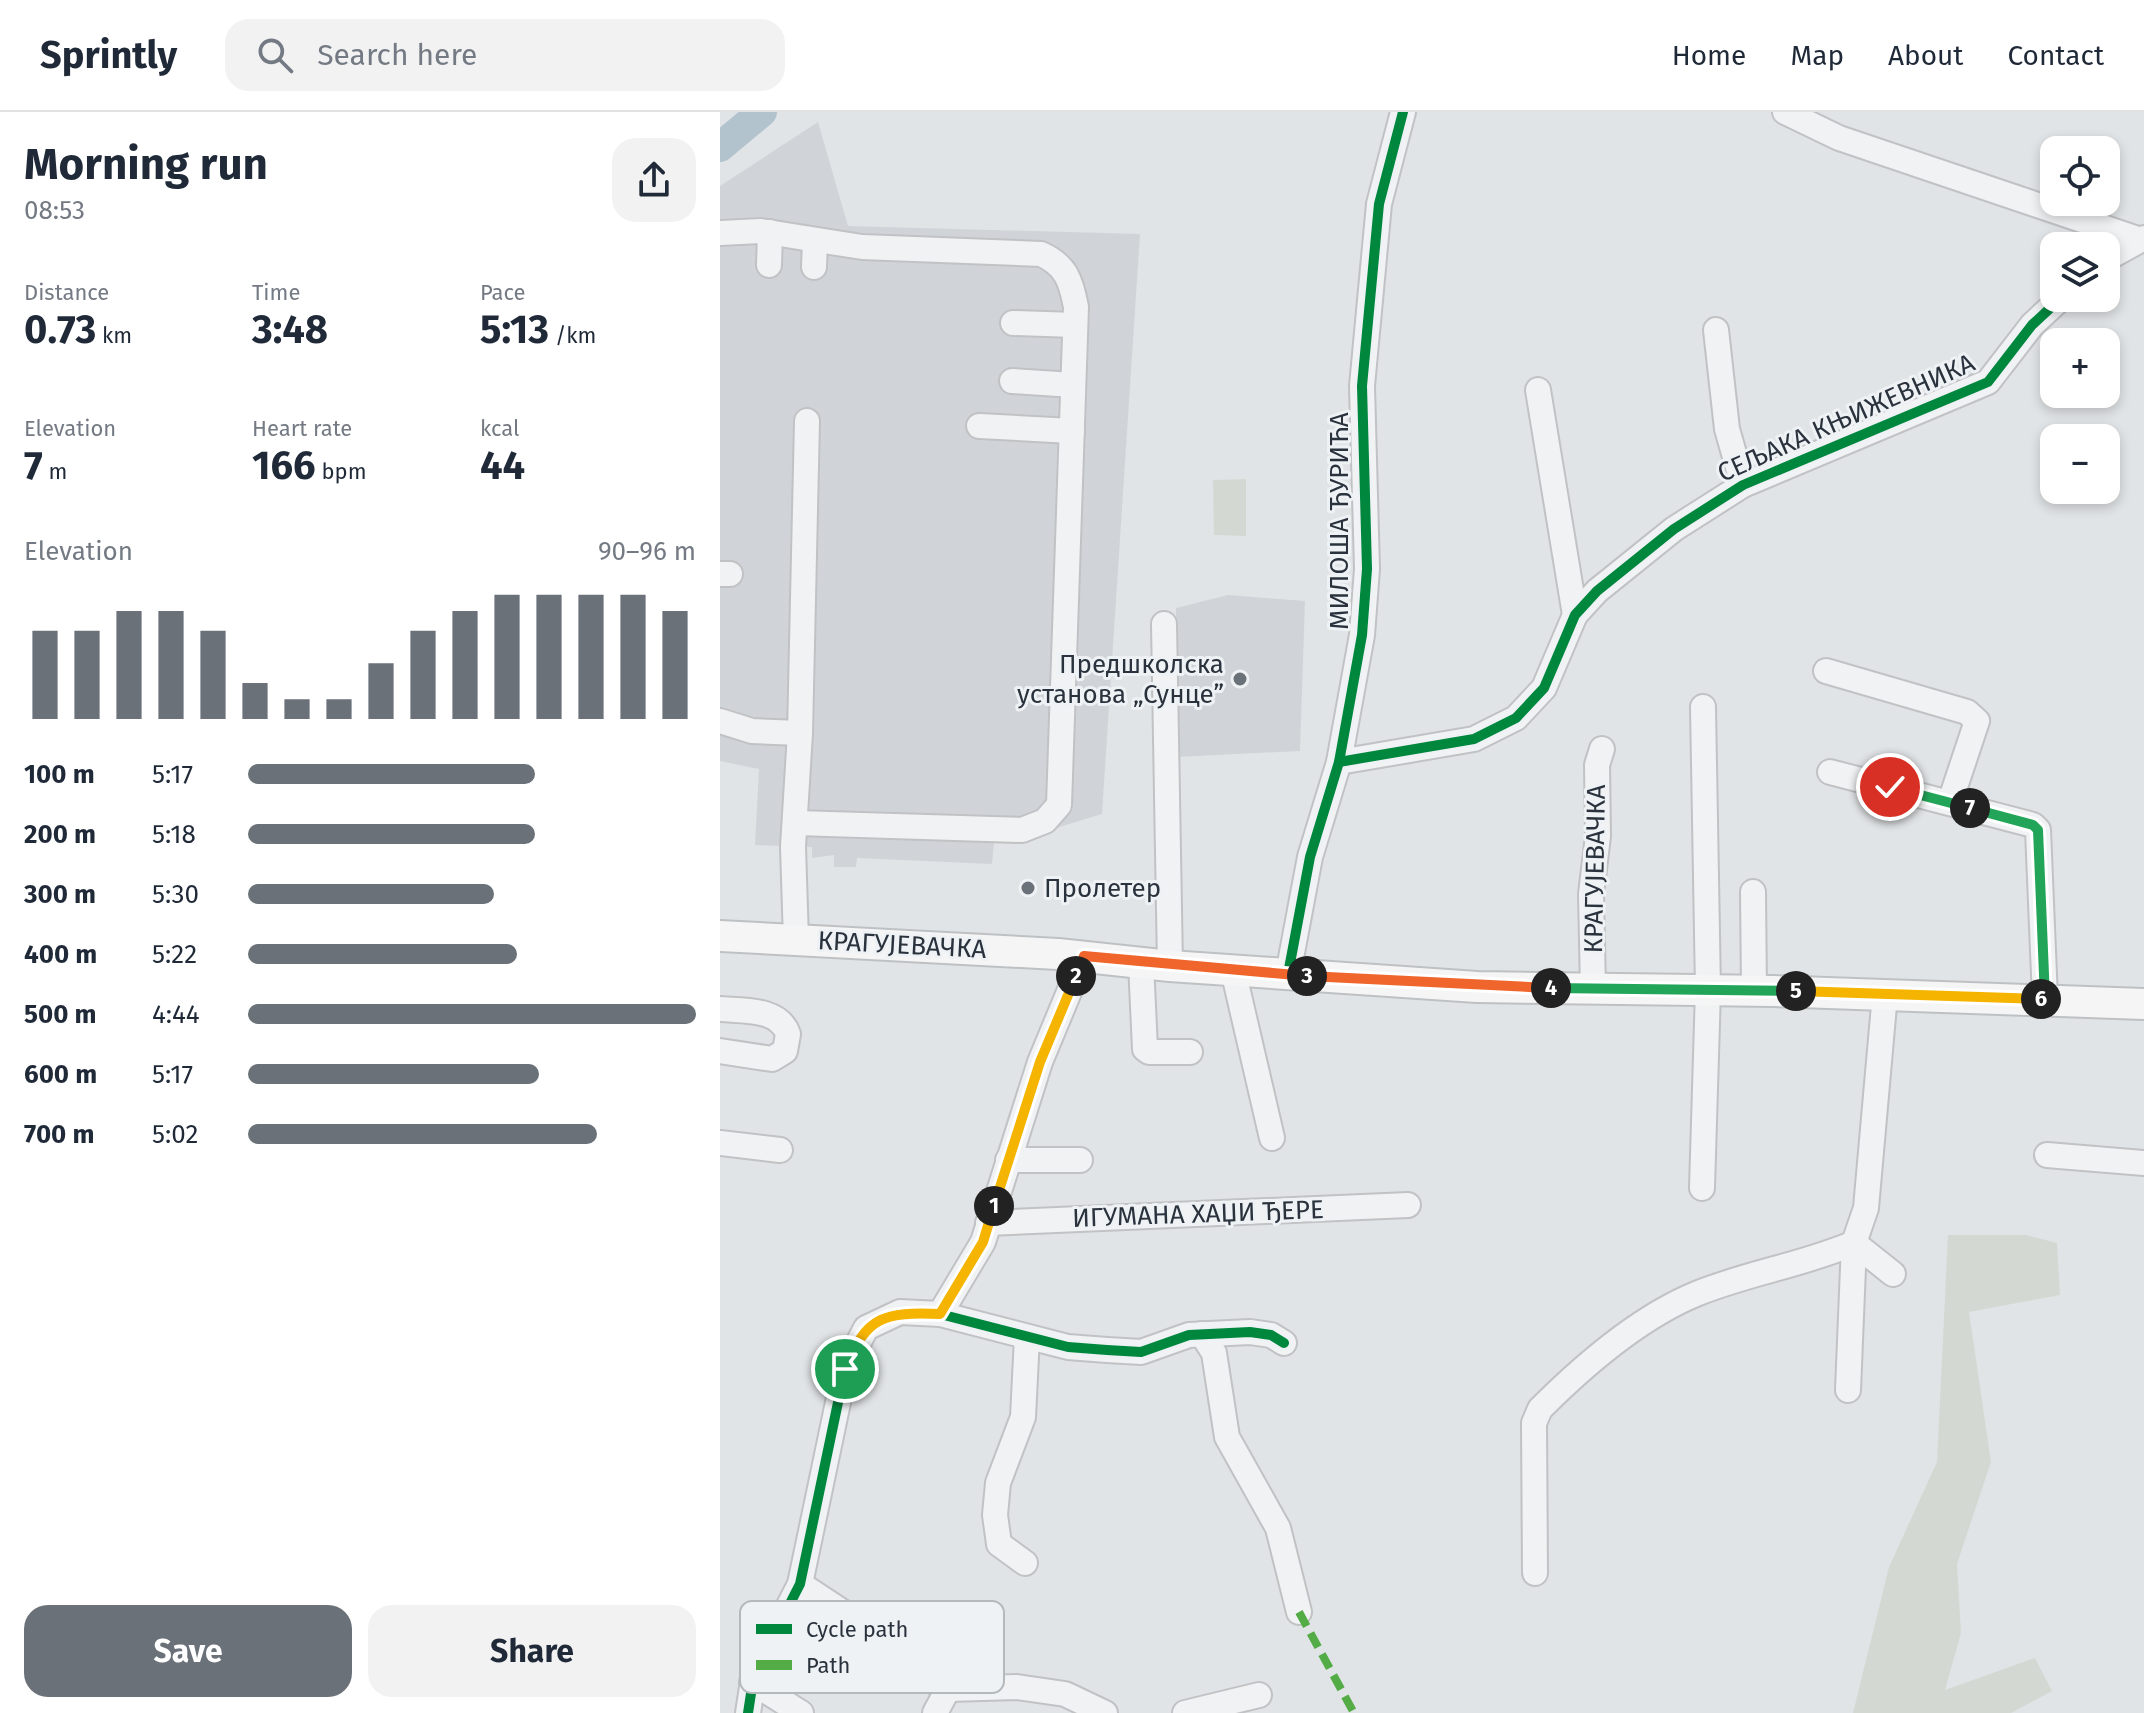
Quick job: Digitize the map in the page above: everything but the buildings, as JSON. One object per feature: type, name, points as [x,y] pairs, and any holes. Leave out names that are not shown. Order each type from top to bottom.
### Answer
[{"type":"main road","name":"КРАГУЈЕВАЧКА","points":[[720,936],[1084,956],[1477,987],[1885,994],[2144,1004]]},
{"type":"street","name":"МИЛОША ЂУРИЋА","points":[[1288,974],[1310,857],[1339,762],[1364,609],[1367,569],[1362,386],[1379,204],[1403,112]]},
{"type":"street","points":[[1785,112],[1839,138],[2141,239]]},
{"type":"street","points":[[720,233],[770,232],[862,247],[1041,254],[1053,260],[1068,275],[1076,307],[1062,792],[1053,814],[1045,821],[1022,830],[796,823]]},
{"type":"street","points":[[769,265],[770,232]]},
{"type":"street","points":[[2120,251],[2141,239]]},
{"type":"street","points":[[814,267],[815,240]]},
{"type":"street","name":"СЕЉАКА КЊИЖЕВНИКА","points":[[1339,762],[1474,739],[1516,718],[1544,688],[1575,615],[1597,591],[1674,529],[1743,485],[1988,382],[2032,325],[2046,312]]},
{"type":"street","points":[[1013,323],[1075,325]]},
{"type":"street","name":"СЕЉАКА КЊИЖЕВНИКА","points":[[1716,330],[1727,429],[1743,485]]},
{"type":"street","points":[[1012,381],[1073,385]]},
{"type":"street","points":[[1538,390],[1575,615]]},
{"type":"street","points":[[796,940],[793,847],[800,733],[793,576],[807,421]]},
{"type":"street","points":[[979,426],[1072,431]]},
{"type":"street","points":[[1164,624],[1155,964],[1145,1049],[1149,1052],[1190,1052]]},
{"type":"street","points":[[1826,671],[1967,712],[1977,721],[1950,802]]},
{"type":"street","points":[[1702,1188],[1708,990],[1703,707]]},
{"type":"street","points":[[720,721],[752,731],[800,733]]},
{"type":"street","name":"КРАГУЈЕВАЧКА","points":[[1593,989],[1591,894],[1598,836],[1597,765],[1602,749]]},
{"type":"street","points":[[1830,772],[2033,825],[2038,830],[2045,999]]},
{"type":"street","points":[[1753,892],[1754,991]]},
{"type":"street","points":[[940,1314],[983,1242],[1040,1062],[1084,956]]},
{"type":"street","points":[[1233,970],[1272,1138]]},
{"type":"street","points":[[1848,1390],[1854,1243],[1866,1208],[1885,994]]},
{"type":"street","points":[[720,1009],[767,1014],[779,1019],[788,1034],[785,1051],[772,1059],[720,1051]]},
{"type":"street","points":[[720,1143],[780,1150]]},
{"type":"street","points":[[2047,1155],[2144,1163]]},
{"type":"street","points":[[1008,1160],[1080,1160]]},
{"type":"street","name":"ИГУМАНА ХАЏИ ЂЕРЕ","points":[[988,1223],[1408,1205]]},
{"type":"street","points":[[1854,1243],[1893,1274]]},
{"type":"street","points":[[1535,1573],[1534,1423],[1540,1409],[1625,1331],[1658,1311],[1698,1293],[1854,1243]]},
{"type":"street","points":[[792,1601],[800,1584],[845,1369],[866,1328],[880,1319],[900,1312],[940,1314],[1068,1347],[1141,1352],[1189,1335],[1202,1334],[1250,1332],[1271,1335],[1284,1343]]},
{"type":"street","points":[[1202,1334],[1214,1353],[1227,1437],[1278,1528],[1299,1612]]},
{"type":"street","points":[[1025,1563],[999,1544],[995,1515],[998,1483],[1023,1417],[1027,1337]]},
{"type":"street","points":[[800,1584],[830,1601]]},
{"type":"street","points":[[1004,1687],[1065,1694],[1105,1713]]},
{"type":"street","points":[[748,1713],[751,1693]]},
{"type":"street","points":[[769,1693],[801,1713]]},
{"type":"street","points":[[935,1713],[946,1693]]},
{"type":"street","points":[[1185,1713],[1259,1695]]},
{"type":"shaded area","points":[[818,122],[848,226],[1140,234],[1102,814],[1046,831],[995,833],[992,864],[857,858],[856,867],[834,867],[834,855],[812,858],[812,847],[755,845],[759,769],[720,761],[720,186]]},
{"type":"shaded area","points":[[1246,479],[1246,536],[1214,535],[1213,480]]},
{"type":"shaded area","name":"Предшколска установа „Сунце”","points":[[1228,595],[1305,601],[1300,751],[1177,757],[1176,608]]},
{"type":"shaded area","points":[[1948,1235],[2026,1235],[2057,1243],[2060,1295],[1969,1312],[1991,1462],[1957,1564],[1961,1633],[1945,1690],[2035,1658],[2052,1691],[2011,1713],[1853,1713],[1889,1567],[1937,1462]]},
{"type":"waterway","points":[[720,147],[762,112]]},
{"type":"marked path","points":[[1299,1612],[1354,1713]]},
{"type":"cycle path","points":[[1288,974],[1310,857],[1339,762],[1362,635],[1367,569],[1362,386],[1379,204],[1403,112]]},
{"type":"cycle path","points":[[1339,762],[1474,739],[1516,718],[1544,688],[1575,615],[1597,591],[1674,529],[1743,485],[1988,382],[2032,325],[2046,312]]},
{"type":"cycle path","points":[[791,1601],[800,1584],[845,1369],[866,1328],[900,1312],[940,1314],[1068,1347],[1141,1352],[1189,1335],[1250,1332],[1271,1335],[1284,1343]]},
{"type":"cycle path","points":[[748,1713],[751,1693]]},
{"type":"place","name":"Предшколска установа „Сунце”","points":[[1240,679]]},
{"type":"place","name":"Пролетер","points":[[1028,888]]},
{"type":"route","points":[[845,1369],[866,1328],[880,1319],[900,1312],[940,1314],[983,1242],[1027,1097],[1084,956],[1170,966],[1477,987],[2045,999],[2038,830],[2033,825],[1890,787]]}]
